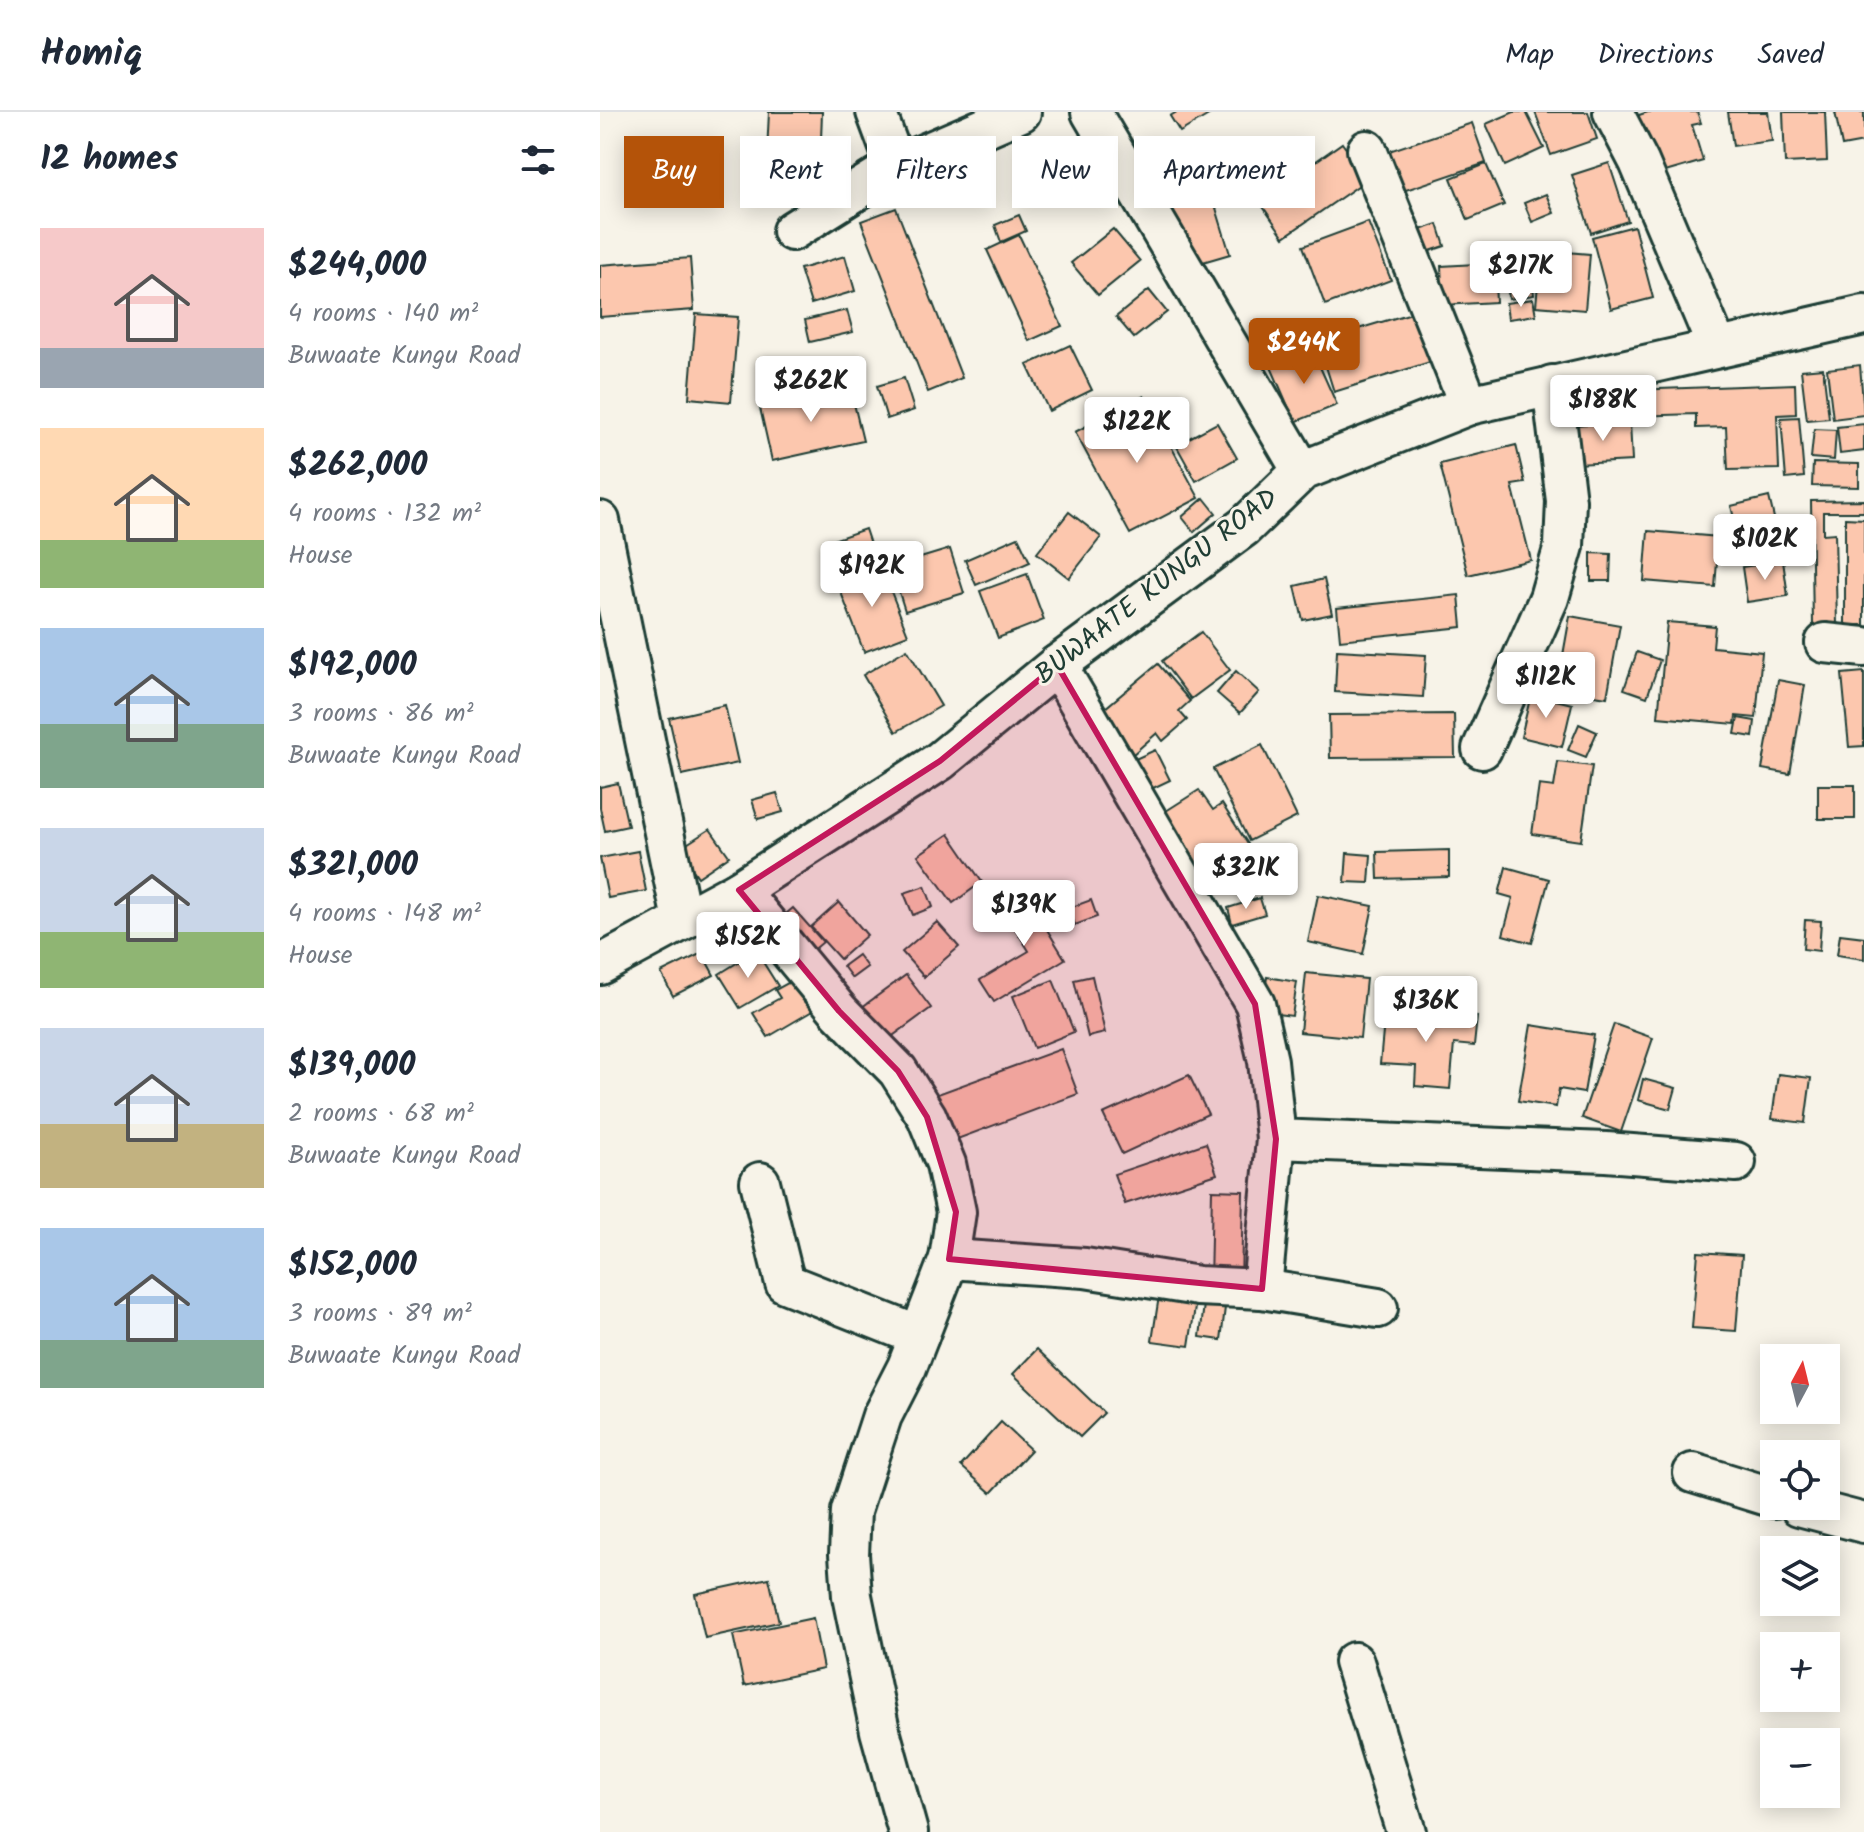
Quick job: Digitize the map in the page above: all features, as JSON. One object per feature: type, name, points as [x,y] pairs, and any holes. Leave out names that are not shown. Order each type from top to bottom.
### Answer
[{"type":"street","points":[[876,112],[885,136]]},
{"type":"street","points":[[965,136],[1021,112]]},
{"type":"street","points":[[1091,112],[1302,471]]},
{"type":"street","points":[[1619,115],[1717,347]]},
{"type":"street","points":[[1367,150],[1469,405]]},
{"type":"street","points":[[792,231],[867,184]]},
{"type":"street","name":"BUWAATE KUNGU ROAD","points":[[600,965],[739,890],[940,761],[1057,665],[1244,527],[1302,471],[1469,405],[1864,315]]},
{"type":"street","points":[[1482,749],[1549,598],[1564,546],[1566,501],[1552,385]]},
{"type":"street","points":[[600,521],[682,920]]},
{"type":"street","points":[[1825,643],[1864,647]]},
{"type":"street","points":[[1057,665],[1255,1004],[1268,1061],[1276,1139],[1262,1289]]},
{"type":"street","points":[[739,890],[839,1011],[898,1071],[927,1117],[946,1164],[956,1212],[949,1259],[907,1367],[882,1416],[851,1511],[849,1554],[852,1596],[877,1716],[908,1832]]},
{"type":"street","points":[[1276,1139],[1606,1152],[1736,1162]]},
{"type":"street","points":[[760,1182],[785,1283],[919,1336]]},
{"type":"street","points":[[949,1259],[1085,1268],[1198,1286],[1262,1289],[1378,1308]]},
{"type":"street","points":[[1693,1473],[1760,1494]]},
{"type":"street","points":[[1840,1517],[1864,1523]]},
{"type":"street","points":[[1354,1662],[1406,1832]]},
{"type":"highlighted area","points":[[1057,665],[1255,1004],[1276,1139],[1262,1289],[949,1259],[956,1212],[927,1117],[898,1071],[839,1011],[739,890],[940,761]]},
{"type":"building","points":[[769,112],[822,112],[821,136],[768,136]]},
{"type":"building","points":[[1177,112],[1212,113],[1180,132],[1170,116]]},
{"type":"building","points":[[1514,112],[1526,112],[1544,148],[1505,166],[1486,124]]},
{"type":"building","points":[[1535,112],[1588,112],[1597,139],[1551,155]]},
{"type":"building","points":[[1648,112],[1697,112],[1701,123],[1692,125],[1703,161],[1655,175],[1636,116]]},
{"type":"building","points":[[1728,112],[1768,112],[1772,141],[1733,146]]},
{"type":"building","points":[[1783,112],[1825,112],[1827,161],[1785,163]]},
{"type":"building","points":[[1835,112],[1864,112],[1864,142],[1842,146]]},
{"type":"building","points":[[1472,123],[1486,163],[1394,194],[1380,154]]},
{"type":"building","points":[[1342,143],[1368,179],[1284,237],[1264,208],[1315,208],[1315,162]]},
{"type":"building","points":[[1609,163],[1628,221],[1591,233],[1572,175]]},
{"type":"building","points":[[1486,164],[1504,205],[1468,220],[1451,178]]},
{"type":"building","points":[[1546,194],[1554,213],[1532,222],[1524,203]]},
{"type":"building","points":[[896,208],[962,378],[928,392],[861,221]]},
{"type":"building","points":[[1172,208],[1216,208],[1230,254],[1189,266]]},
{"type":"building","points":[[1019,215],[1026,231],[1001,242],[995,225]]},
{"type":"building","points":[[1368,222],[1391,280],[1325,305],[1303,246]]},
{"type":"building","points":[[1438,224],[1445,246],[1418,255],[1411,233]]},
{"type":"building","points":[[1634,226],[1653,298],[1611,309],[1592,237]]},
{"type":"building","points":[[1113,229],[1140,261],[1098,295],[1071,263]]},
{"type":"building","points":[[1019,235],[1062,326],[1029,341],[987,250]]},
{"type":"building","points":[[1529,250],[1534,295],[1509,299],[1503,254]]},
{"type":"building","points":[[1541,250],[1590,254],[1585,310],[1536,306]]},
{"type":"building","points":[[845,256],[855,291],[811,304],[800,269]]},
{"type":"building","points":[[690,258],[694,310],[600,317],[600,265]]},
{"type":"building","points":[[1494,263],[1496,302],[1443,305],[1441,266]]},
{"type":"building","points":[[1149,290],[1167,312],[1134,338],[1116,317]]},
{"type":"building","points":[[1533,299],[1536,315],[1508,319],[1506,303]]},
{"type":"building","points":[[847,310],[853,332],[810,342],[805,320]]},
{"type":"building","points":[[1415,312],[1430,362],[1334,392],[1318,341]]},
{"type":"building","points":[[696,314],[738,317],[731,402],[689,398]]},
{"type":"building","points":[[1070,345],[1092,390],[1049,411],[1027,365]]},
{"type":"building","points":[[1312,349],[1337,405],[1295,422],[1271,367]]},
{"type":"building","points":[[1860,365],[1864,415],[1833,419],[1827,369]]},
{"type":"building","points":[[1823,368],[1829,418],[1807,420],[1801,370]]},
{"type":"building","points":[[904,378],[914,410],[887,419],[877,386]]},
{"type":"building","points":[[1795,384],[1796,414],[1777,415],[1779,469],[1728,470],[1726,427],[1696,428],[1696,414],[1633,416],[1632,390]]},
{"type":"building","points":[[850,387],[863,441],[772,461],[760,408]]},
{"type":"building","points":[[1144,396],[1199,498],[1130,534],[1075,432]]},
{"type":"building","points":[[1799,417],[1804,477],[1786,479],[1781,418]]},
{"type":"building","points":[[1630,422],[1632,461],[1576,464],[1573,425]]},
{"type":"building","points":[[1217,423],[1237,458],[1196,481],[1176,445]]},
{"type":"building","points":[[1864,424],[1864,451],[1840,454],[1837,427]]},
{"type":"building","points":[[1814,429],[1836,430],[1834,460],[1811,458]]},
{"type":"building","points":[[1516,445],[1525,483],[1512,485],[1531,560],[1468,575],[1440,464]]},
{"type":"building","points":[[1813,463],[1859,464],[1859,487],[1812,486]]},
{"type":"building","points":[[1769,497],[1780,543],[1742,552],[1731,506]]},
{"type":"building","points":[[1204,498],[1216,513],[1194,532],[1182,517]]},
{"type":"building","points":[[1864,500],[1864,512],[1823,512],[1823,534],[1835,533],[1837,625],[1813,625],[1811,501]]},
{"type":"building","points":[[1069,512],[1101,537],[1069,578],[1037,553]]},
{"type":"building","points":[[1845,518],[1864,519],[1864,625],[1845,625]]},
{"type":"building","points":[[865,529],[877,565],[842,576],[830,541]]},
{"type":"building","points":[[1648,531],[1719,537],[1715,587],[1644,581]]},
{"type":"building","points":[[1018,537],[1030,562],[976,585],[965,560]]},
{"type":"building","points":[[950,549],[964,593],[905,611],[891,567]]},
{"type":"building","points":[[1591,553],[1611,554],[1610,581],[1591,581]]},
{"type":"building","points":[[1783,561],[1788,596],[1747,602],[1742,567]]},
{"type":"building","points":[[881,566],[908,635],[864,652],[837,582]]},
{"type":"building","points":[[1027,574],[1044,620],[998,638],[980,591]]},
{"type":"building","points":[[1324,579],[1332,614],[1303,620],[1295,586]]},
{"type":"building","points":[[1459,595],[1462,627],[1340,640],[1337,608]]},
{"type":"building","points":[[1570,616],[1620,625],[1607,697],[1557,689]]},
{"type":"building","points":[[1667,622],[1715,626],[1713,647],[1762,652],[1756,718],[1736,716],[1735,724],[1658,717]]},
{"type":"building","points":[[1201,632],[1230,670],[1191,699],[1162,661]]},
{"type":"building","points":[[907,649],[941,706],[896,732],[863,675]]},
{"type":"building","points":[[1337,650],[1426,655],[1423,697],[1335,692]]},
{"type":"building","points":[[1637,652],[1660,660],[1647,697],[1624,689]]},
{"type":"building","points":[[1158,664],[1190,701],[1179,711],[1187,720],[1163,741],[1157,733],[1132,755],[1098,714]]},
{"type":"building","points":[[1236,671],[1259,692],[1240,713],[1217,693]]},
{"type":"building","points":[[1864,672],[1864,746],[1849,747],[1842,674]]},
{"type":"building","points":[[1778,680],[1805,685],[1790,774],[1762,769]]},
{"type":"building","points":[[1531,694],[1572,704],[1562,747],[1521,737]]},
{"type":"building","points":[[725,705],[738,763],[682,775],[669,718]]},
{"type":"building","points":[[1454,714],[1455,757],[1330,758],[1329,715]]},
{"type":"building","points":[[1738,718],[1755,721],[1753,737],[1735,734]]},
{"type":"building","points":[[1579,724],[1597,732],[1586,757],[1568,750]]},
{"type":"building","points":[[1262,745],[1297,817],[1249,841],[1213,769]]},
{"type":"building","points":[[1155,750],[1170,780],[1149,790],[1133,760]]},
{"type":"building","points":[[1558,762],[1592,766],[1581,841],[1532,834],[1539,785],[1554,787]]},
{"type":"building","points":[[618,783],[628,826],[605,831],[600,787]]},
{"type":"building","points":[[1818,785],[1855,785],[1855,819],[1818,819]]},
{"type":"building","points":[[1199,790],[1213,810],[1222,804],[1251,849],[1197,884],[1155,818]]},
{"type":"building","points":[[777,793],[783,812],[758,819],[752,800]]},
{"type":"building","points":[[710,829],[729,856],[698,877],[679,849]]},
{"type":"building","points":[[949,834],[982,882],[953,903],[918,855]]},
{"type":"building","points":[[1449,850],[1449,877],[1378,879],[1377,852]]},
{"type":"building","points":[[638,851],[646,891],[608,898],[600,858]]},
{"type":"building","points":[[1347,853],[1371,855],[1369,883],[1345,882]]},
{"type":"building","points":[[1506,867],[1549,879],[1532,943],[1503,935],[1513,898],[1499,894]]},
{"type":"building","points":[[925,886],[933,907],[913,915],[904,893]]},
{"type":"building","points":[[1021,887],[1065,959],[994,1002],[980,980],[1029,951],[998,901]]},
{"type":"building","points":[[1318,895],[1373,906],[1363,954],[1308,942]]},
{"type":"building","points":[[1260,898],[1265,914],[1232,924],[1228,908]]},
{"type":"building","points":[[1091,900],[1097,917],[1075,925],[1069,908]]},
{"type":"building","points":[[839,902],[867,935],[840,959],[811,927]]},
{"type":"building","points":[[793,908],[823,942],[810,953],[780,919]]},
{"type":"building","points":[[1805,920],[1821,921],[1819,951],[1803,949]]},
{"type":"building","points":[[937,922],[959,947],[924,977],[902,952]]},
{"type":"building","points":[[1840,934],[1864,937],[1864,959],[1837,955]]},
{"type":"building","points":[[756,951],[778,986],[740,1008],[719,974]]},
{"type":"building","points":[[702,953],[714,975],[673,996],[661,973]]},
{"type":"building","points":[[858,955],[867,967],[852,978],[843,966]]},
{"type":"building","points":[[1306,973],[1366,979],[1360,1038],[1300,1032]]},
{"type":"building","points":[[906,975],[931,1008],[883,1043],[858,1010]]},
{"type":"building","points":[[1092,976],[1105,1033],[1088,1037],[1074,980]]},
{"type":"building","points":[[1267,977],[1297,982],[1292,1016],[1262,1012]]},
{"type":"building","points":[[1390,977],[1413,979],[1411,1009],[1388,1007]]},
{"type":"building","points":[[795,979],[814,1010],[768,1037],[753,1013],[780,998],[775,990]]},
{"type":"building","points":[[1053,980],[1074,1032],[1034,1048],[1013,996]]},
{"type":"building","points":[[1385,1010],[1477,1017],[1474,1046],[1454,1044],[1450,1089],[1415,1086],[1416,1066],[1380,1064]]},
{"type":"building","points":[[1614,1024],[1653,1038],[1621,1132],[1582,1118]]},
{"type":"building","points":[[1531,1025],[1594,1035],[1584,1093],[1559,1089],[1556,1107],[1518,1101]]},
{"type":"building","points":[[1061,1049],[1078,1094],[952,1141],[935,1095]]},
{"type":"building","points":[[1778,1074],[1811,1078],[1805,1123],[1772,1119]]},
{"type":"building","points":[[1189,1075],[1208,1114],[1122,1154],[1103,1114]]},
{"type":"building","points":[[1643,1079],[1676,1088],[1670,1109],[1638,1100]]},
{"type":"building","points":[[1206,1143],[1217,1174],[1125,1204],[1114,1174]]},
{"type":"building","points":[[1212,1190],[1243,1191],[1241,1284],[1210,1284]]},
{"type":"building","points":[[1698,1252],[1742,1255],[1736,1331],[1692,1328]]},
{"type":"building","points":[[1161,1283],[1198,1288],[1189,1346],[1152,1341]]},
{"type":"building","points":[[1206,1288],[1227,1291],[1221,1340],[1200,1337]]},
{"type":"building","points":[[1037,1349],[1104,1413],[1080,1437],[1013,1374]]},
{"type":"building","points":[[1001,1422],[1031,1450],[991,1493],[961,1466]]},
{"type":"building","points":[[769,1578],[779,1622],[705,1638],[695,1594]]},
{"type":"building","points":[[813,1618],[823,1669],[744,1686],[733,1635]]}]
